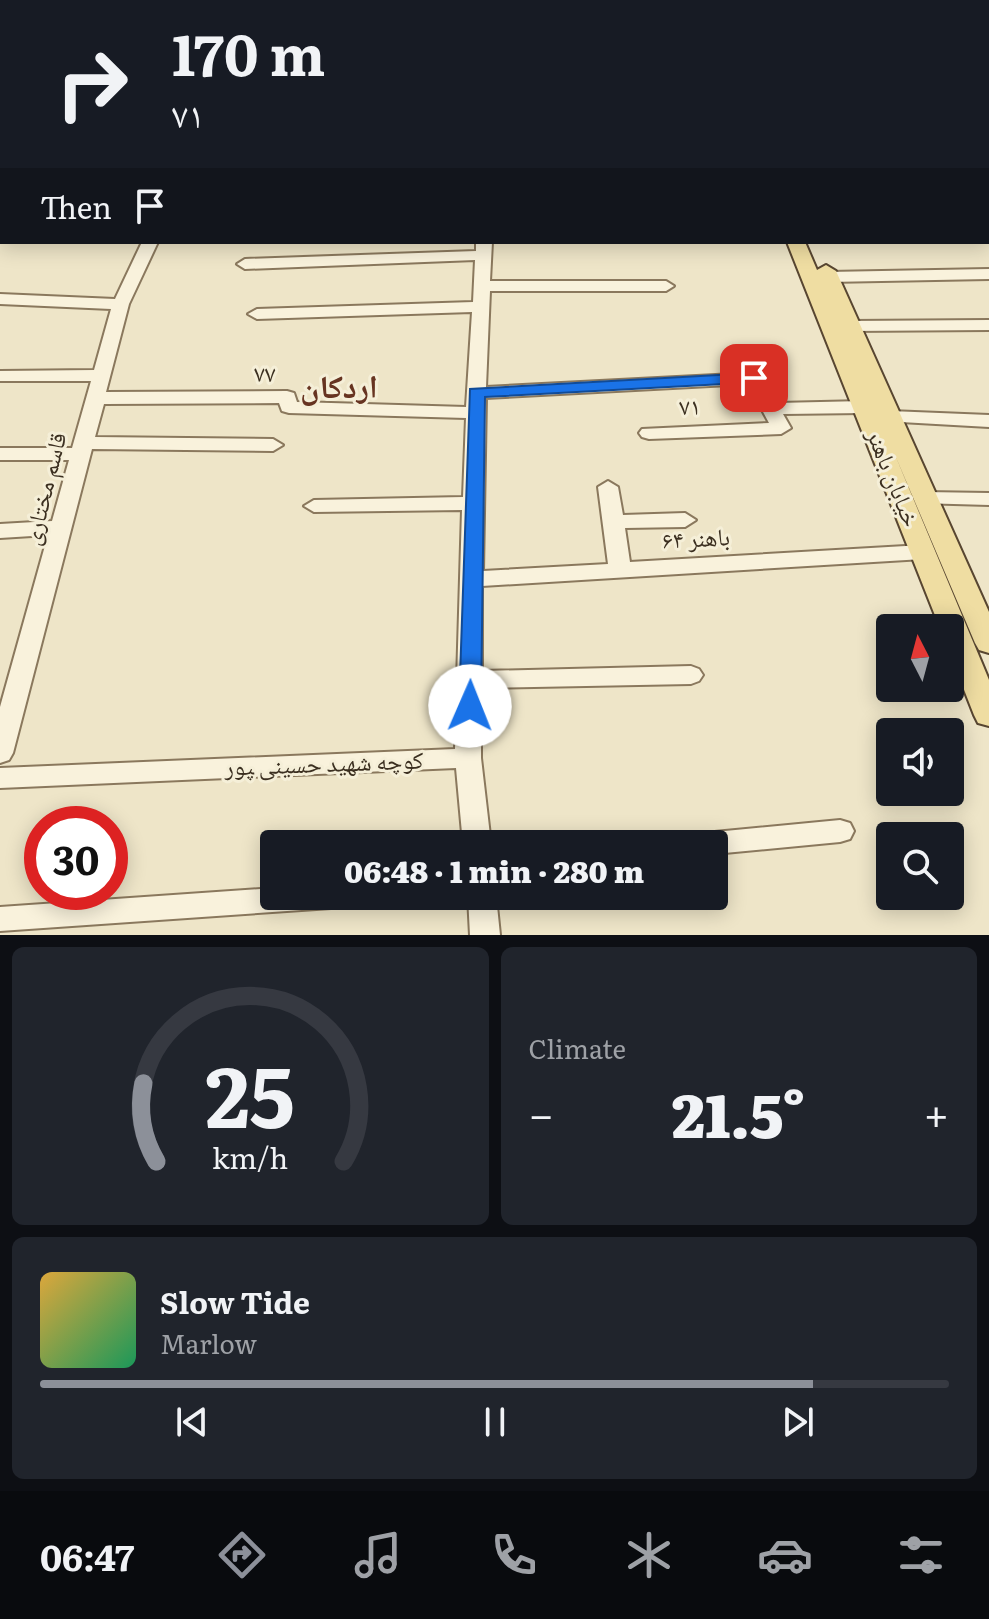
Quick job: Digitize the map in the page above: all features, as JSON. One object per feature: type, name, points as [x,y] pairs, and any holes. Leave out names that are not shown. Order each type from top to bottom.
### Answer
[{"type":"main road","name":"خیابان باهنر","points":[[797,244],[989,715]]},
{"type":"main road","name":"خیابان باهنر","points":[[814,244],[989,643]]},
{"type":"street","name":"قاسم مختاری","points":[[0,753],[121,304],[149,244]]},
{"type":"street","points":[[245,264],[483,249],[476,403],[468,758],[476,830]]},
{"type":"street","points":[[828,277],[989,274]]},
{"type":"street","points":[[257,314],[666,286]]},
{"type":"street","points":[[0,299],[121,304]]},
{"type":"street","points":[[850,326],[989,325]]},
{"type":"street","points":[[0,376],[101,375]]},
{"type":"street","name":"۷۱","points":[[476,403],[754,378],[781,428],[649,433]]},
{"type":"street","name":"۷۷","points":[[95,398],[287,397],[289,407],[476,403]]},
{"type":"street","points":[[771,409],[864,407]]},
{"type":"street","points":[[890,417],[989,421]]},
{"type":"street","points":[[0,454],[273,445]]},
{"type":"street","points":[[608,487],[620,570]]},
{"type":"street","points":[[925,498],[989,499]]},
{"type":"street","points":[[314,506],[474,503]]},
{"type":"street","points":[[613,522],[685,520]]},
{"type":"street","points":[[0,531],[62,527]]},
{"type":"street","name":"باهنر ۶۴","points":[[473,579],[923,552]]},
{"type":"street","points":[[470,680],[691,675]]},
{"type":"street","name":"کوچه شهید حسینی ‍پور","points":[[0,778],[468,758]]},
{"type":"street","points":[[728,842],[840,831]]},
{"type":"street","points":[[0,919],[260,901]]},
{"type":"street","points":[[483,910],[485,935]]},
{"type":"district","name":"اردکان","points":[[339,387]]},
{"type":"route","points":[[470,706],[476,393],[754,378]]}]
